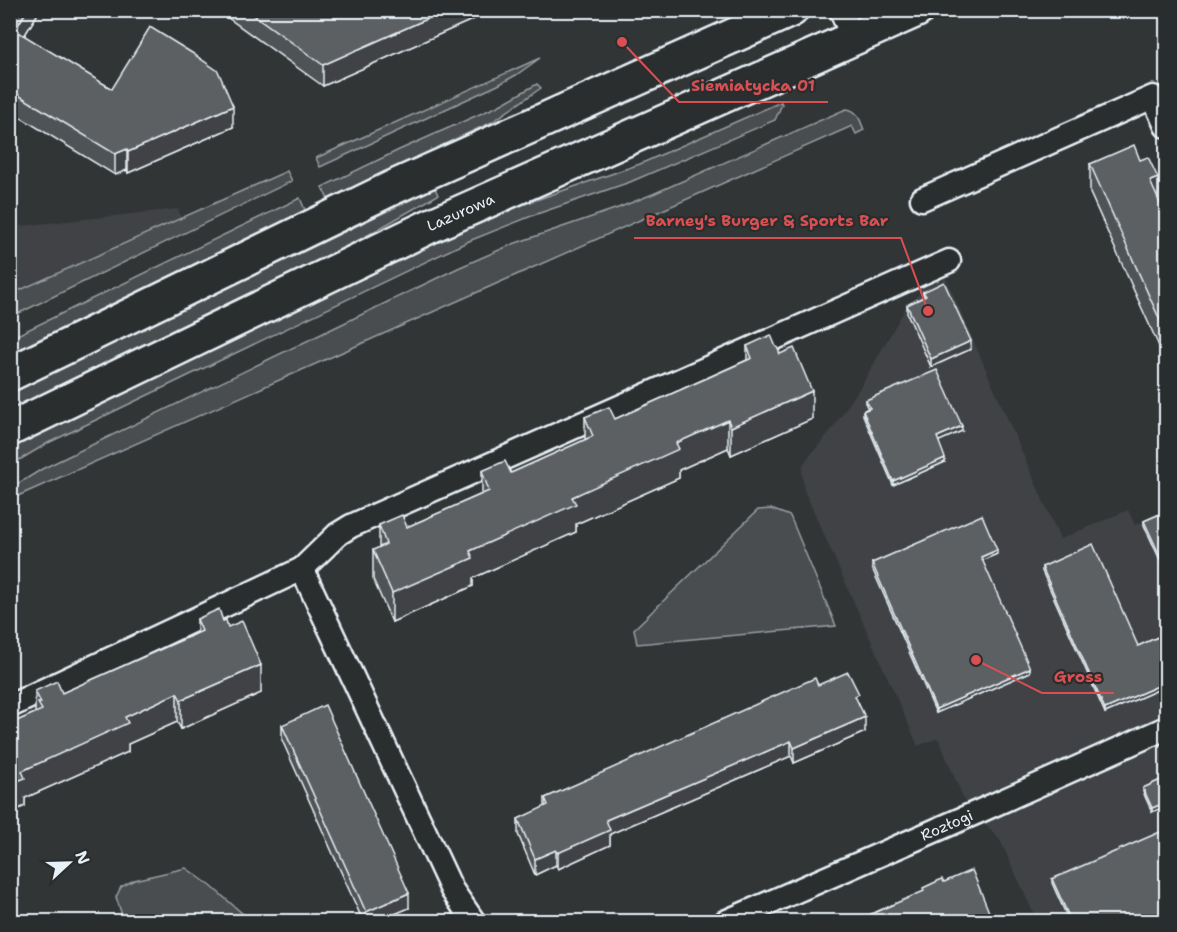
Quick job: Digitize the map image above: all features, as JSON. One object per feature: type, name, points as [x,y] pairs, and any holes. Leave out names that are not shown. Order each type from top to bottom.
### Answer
[{"type":"main road","points":[[10,374],[394,187],[791,10]]},
{"type":"main road","name":"Lazurowa","points":[[10,429],[430,226],[584,157],[847,25],[916,10]]},
{"type":"street","points":[[921,200],[1153,97],[1167,126]]},
{"type":"street","points":[[10,706],[302,569],[338,534],[351,526],[950,261]]},
{"type":"street","points":[[302,569],[452,890],[474,921]]},
{"type":"street","name":"Rozłogi","points":[[725,921],[1167,728]]},
{"type":"shaded area","points":[[540,58],[498,85],[320,167],[316,158]]},
{"type":"shaded area","points":[[537,84],[541,88],[492,122],[328,199],[322,187],[498,106]]},
{"type":"shaded area","points":[[781,102],[775,120],[630,182],[534,215],[469,241],[48,443],[11,465],[11,448],[477,223],[513,208],[640,164]]},
{"type":"shaded area","points":[[846,109],[856,113],[864,130],[856,134],[852,126],[11,499],[11,487],[42,469],[458,268],[513,244],[653,194]]},
{"type":"shaded area","points":[[287,171],[292,181],[11,317],[11,294]]},
{"type":"shaded area","points":[[435,188],[438,195],[361,239],[11,409],[11,393]]},
{"type":"shaded area","points":[[300,198],[305,210],[11,353],[11,338]]},
{"type":"shaded area","points":[[178,209],[181,218],[11,293],[11,227]]},
{"type":"shaded area","points":[[946,278],[1060,539],[1128,510],[1135,525],[1166,512],[1166,921],[1037,921],[1000,840],[965,802],[938,738],[918,746],[804,490],[803,464],[833,428],[861,386],[906,307],[920,293],[919,289]]},
{"type":"shaded area","points":[[771,509],[790,516],[836,626],[637,644],[634,629],[758,510]]},
{"type":"shaded area","points":[[186,868],[211,886],[251,921],[124,921],[116,897],[121,887],[134,880]]},
{"type":"building","points":[[10,10],[27,10],[15,30],[112,89],[150,27],[218,71],[233,106],[128,152],[127,149],[115,154],[10,90]]},
{"type":"building","points":[[247,10],[447,10],[323,65]]},
{"type":"building","points":[[1134,145],[1140,160],[1148,157],[1158,178],[1150,181],[1167,219],[1167,336],[1090,164]]},
{"type":"building","points":[[944,282],[971,341],[931,359],[907,305],[926,296],[923,292]]},
{"type":"building","points":[[771,335],[780,354],[794,348],[812,391],[731,427],[728,420],[676,443],[679,449],[572,497],[576,504],[470,551],[473,558],[392,593],[373,550],[386,544],[379,525],[402,515],[407,527],[489,491],[482,471],[505,461],[511,473],[593,436],[585,417],[609,407],[615,419],[752,358],[747,346]]},
{"type":"building","points":[[937,370],[962,426],[937,437],[945,458],[893,481],[863,411],[870,408],[866,400]]},
{"type":"building","points":[[1167,511],[1167,571],[1144,521]]},
{"type":"building","points":[[982,515],[997,550],[981,557],[1030,668],[936,709],[872,563]]},
{"type":"building","points":[[1093,544],[1138,646],[1167,633],[1167,682],[1105,709],[1042,567]]},
{"type":"building","points":[[219,609],[228,627],[242,621],[261,665],[181,700],[177,693],[125,717],[128,723],[22,771],[25,778],[10,784],[10,724],[42,710],[35,691],[57,681],[62,693],[202,631],[197,619]]},
{"type":"building","points":[[848,672],[859,694],[855,696],[865,717],[794,748],[791,741],[606,820],[610,830],[558,853],[556,850],[535,859],[518,819],[548,805],[545,798],[815,678],[818,685]]},
{"type":"building","points":[[325,705],[409,893],[366,912],[282,725]]},
{"type":"building","points":[[1167,777],[1167,802],[1152,808],[1143,788]]},
{"type":"building","points":[[1160,832],[1167,846],[1167,921],[1071,921],[1052,879]]},
{"type":"building","points":[[972,870],[991,917],[982,921],[855,921],[924,891],[923,888],[942,879],[944,882]]},
{"type":"place","name":"Siemiatycka 01","points":[[622,42]]},
{"type":"place","name":"Barney's Burger & Sports Bar","points":[[928,311]]},
{"type":"place","name":"Gross","points":[[976,660]]}]
